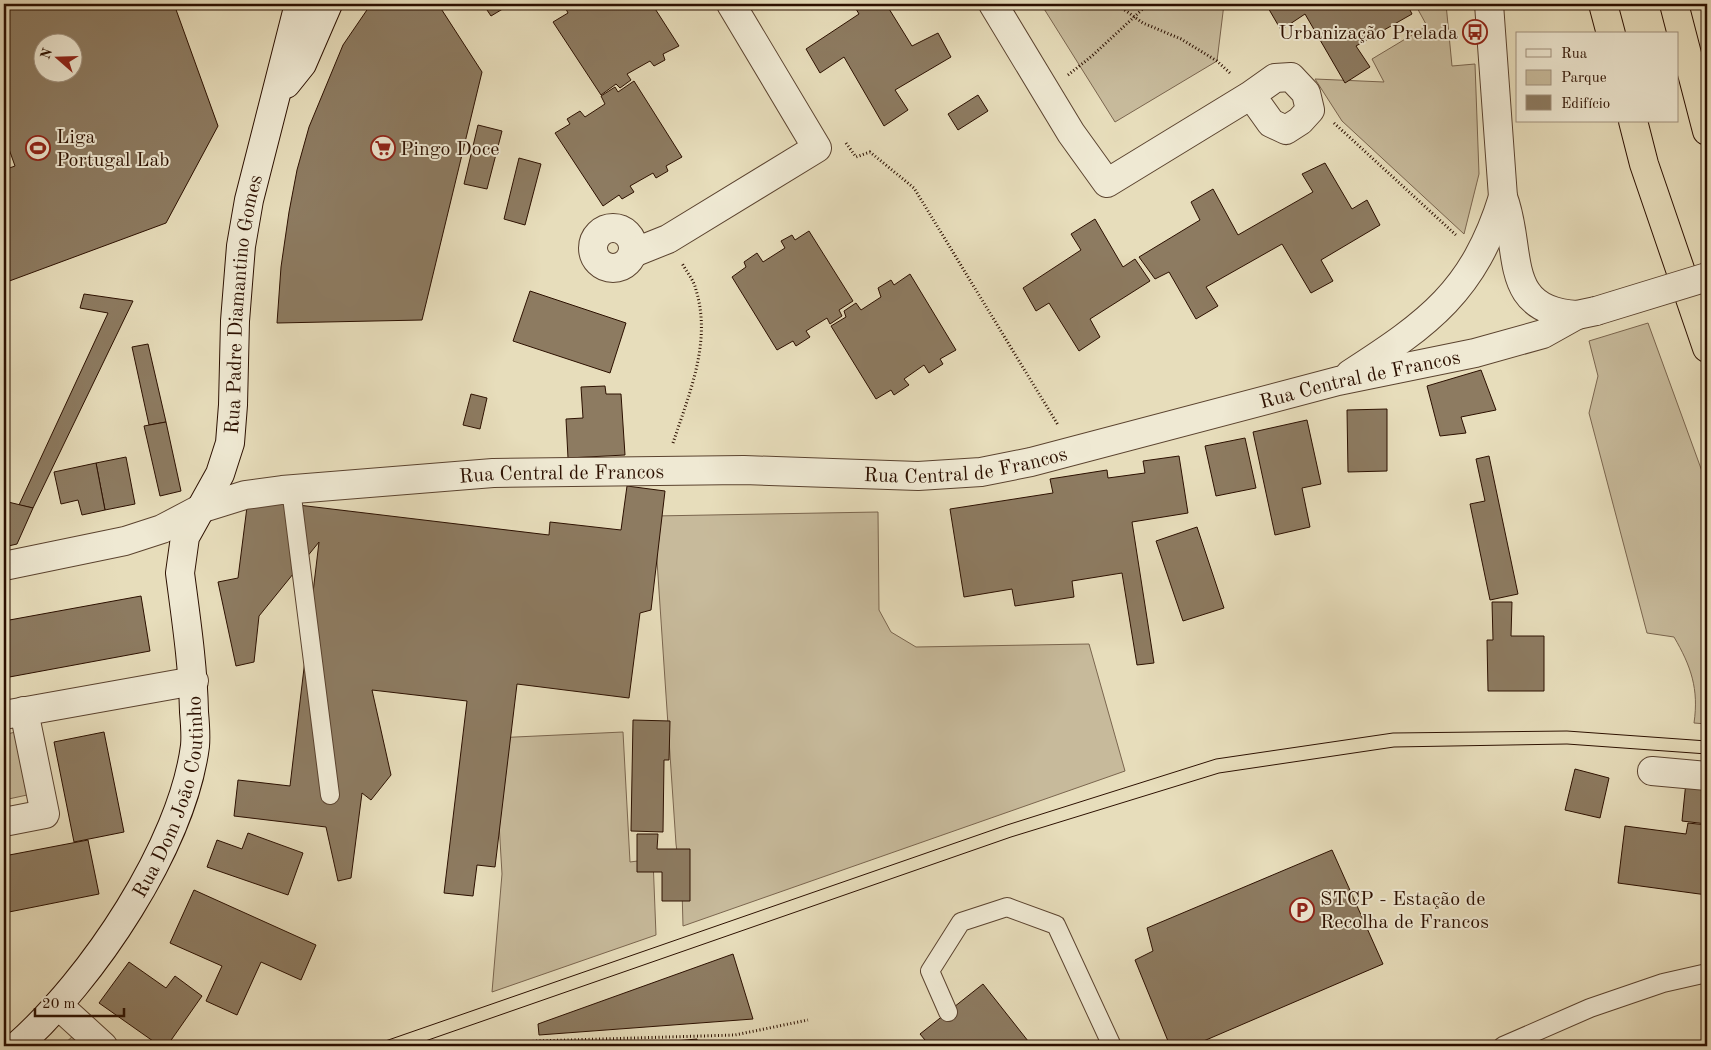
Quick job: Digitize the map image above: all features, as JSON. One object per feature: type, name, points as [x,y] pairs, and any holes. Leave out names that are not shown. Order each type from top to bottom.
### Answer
[{"type":"highway","points":[[1603,4],[1610,32]]},
{"type":"highway","points":[[1674,4],[1707,131]]},
{"type":"highway","points":[[1633,122],[1644,164],[1707,348]]},
{"type":"street","name":"Rua Padre Diamantino Gomes","points":[[200,509],[220,474],[230,443],[234,405],[235,321],[241,246],[249,200],[299,4]]},
{"type":"street","name":"Rua Padre Diamantino Gomes","points":[[276,98],[302,64],[328,4]]},
{"type":"street","points":[[632,253],[668,239],[817,148],[731,4]]},
{"type":"street","points":[[993,4],[1071,133],[1107,183],[1251,96],[1275,78],[1291,77],[1306,93],[1310,110],[1300,121],[1286,130],[1271,123],[1251,96]]},
{"type":"street","points":[[1489,4],[1502,197],[1512,224],[1516,264],[1523,286],[1540,306],[1558,314],[1586,313]]},
{"type":"street","points":[[1338,381],[1393,347],[1447,303],[1461,285],[1478,256],[1491,230],[1502,197]]},
{"type":"street","name":"Rua Central de Francos","points":[[4,566],[125,541],[162,529],[200,509],[246,495],[290,489],[493,473],[744,470],[918,476],[981,472],[1031,462],[1073,449],[1338,381],[1474,353],[1543,334],[1586,313],[1707,277]]},
{"type":"street","name":"Rua Dom João Coutinho","points":[[17,1046],[58,1005],[117,928],[160,854],[181,805],[195,744],[194,681],[180,573],[186,537],[200,509]]},
{"type":"street","points":[[4,822],[45,814],[14,713],[194,681]]},
{"type":"street","points":[[1652,771],[1707,776]]},
{"type":"street","points":[[58,1005],[103,1046]]},
{"type":"lane","points":[[290,489],[330,795]]},
{"type":"lane","points":[[948,1012],[930,971],[961,922],[1007,907],[1056,924],[1112,1046]]},
{"type":"lane","points":[[1503,1046],[1590,1008],[1663,983],[1707,973]]},
{"type":"path","points":[[1116,4],[1134,17],[1181,39],[1217,61],[1251,96]]},
{"type":"path","points":[[1046,92],[1092,56],[1148,4]]},
{"type":"path","points":[[1310,110],[1327,117],[1478,256]]},
{"type":"path","points":[[817,148],[840,135],[856,157],[870,152],[914,188],[1073,449]]},
{"type":"path","points":[[661,471],[697,370],[703,330],[696,289],[668,239]]},
{"type":"path","points":[[505,1046],[535,1041],[735,1035],[808,1020]]},
{"type":"green space","points":[[1041,4],[1224,4],[1217,61],[1115,122]]},
{"type":"green space","points":[[1415,4],[1446,4],[1452,66],[1475,64],[1479,174],[1464,234],[1342,121],[1315,79],[1384,82],[1372,59],[1427,26]]},
{"type":"green space","points":[[1648,323],[1707,485],[1707,724],[1694,723],[1695,699],[1692,678],[1685,658],[1674,637],[1647,633],[1589,413],[1598,376],[1589,341]]},
{"type":"green space","points":[[878,512],[879,610],[891,632],[916,647],[1089,644],[1125,771],[683,926],[682,889],[676,844],[654,516]]},
{"type":"green space","points":[[15,732],[27,795],[4,800],[4,735]]},
{"type":"green space","points":[[623,732],[630,862],[653,859],[656,935],[492,992],[502,874],[494,738]]},
{"type":"green space","points":[[74,1035],[85,1046],[62,1046]]},
{"type":"building","points":[[4,4],[174,4],[218,126],[166,223],[4,283],[4,170],[15,166],[4,135]]},
{"type":"building","name":"Pingo Doce","points":[[371,4],[438,4],[482,72],[422,320],[277,323],[281,267],[289,212],[297,170],[309,127],[343,45]]},
{"type":"building","points":[[483,4],[511,4],[491,16]]},
{"type":"building","points":[[571,4],[580,4],[582,6],[585,4],[652,4],[679,46],[663,54],[665,60],[654,66],[650,61],[627,74],[631,80],[620,88],[616,84],[601,95],[553,22],[568,13],[565,7]]},
{"type":"building","points":[[853,4],[886,4],[912,46],[938,33],[951,57],[895,90],[908,110],[884,126],[844,57],[820,73],[806,49],[859,14]]},
{"type":"building","points":[[1270,4],[1407,4],[1412,14],[1356,46],[1370,67],[1345,83],[1305,14],[1281,30],[1267,6]]},
{"type":"building","points":[[634,81],[682,157],[666,166],[668,171],[656,178],[653,173],[630,186],[634,192],[622,199],[619,195],[603,206],[555,133],[570,124],[567,119],[580,111],[585,117],[605,104],[601,96],[615,87],[618,92]]},
{"type":"building","points":[[978,95],[988,111],[958,130],[948,114]]},
{"type":"building","points":[[478,125],[502,131],[487,189],[464,184]]},
{"type":"building","points":[[519,158],[541,164],[525,225],[504,219]]},
{"type":"building","points":[[1325,163],[1352,209],[1367,200],[1380,225],[1321,260],[1333,281],[1311,293],[1282,244],[1206,287],[1218,306],[1196,319],[1169,272],[1155,279],[1139,257],[1200,220],[1191,202],[1213,189],[1238,235],[1313,192],[1302,174]]},
{"type":"building","points":[[1095,219],[1123,267],[1135,259],[1150,281],[1090,319],[1100,337],[1079,351],[1049,303],[1036,311],[1023,288],[1081,250],[1071,234]]},
{"type":"building","points":[[809,231],[853,301],[839,310],[842,316],[830,324],[827,318],[806,331],[810,337],[796,346],[793,341],[777,350],[732,277],[746,267],[744,262],[757,253],[763,262],[785,248],[781,241],[792,235],[795,240]]},
{"type":"building","points":[[910,274],[956,350],[940,359],[943,364],[929,373],[924,365],[904,379],[909,385],[894,395],[891,390],[876,399],[831,326],[846,317],[844,311],[856,303],[861,310],[881,297],[878,288],[891,280],[894,285]]},
{"type":"building","points":[[530,291],[626,323],[610,373],[513,341]]},
{"type":"building","points":[[84,294],[133,301],[33,508],[19,505],[108,313],[80,308]]},
{"type":"building","points":[[148,344],[166,422],[149,425],[132,347]]},
{"type":"building","points":[[1481,370],[1496,410],[1461,417],[1466,433],[1440,436],[1427,386]]},
{"type":"building","points":[[605,386],[606,394],[621,394],[625,455],[568,458],[566,419],[583,418],[581,387]]},
{"type":"building","points":[[471,394],[487,398],[480,429],[463,425]]},
{"type":"building","points":[[1387,409],[1387,471],[1348,472],[1347,410]]},
{"type":"building","points":[[1307,420],[1321,484],[1302,488],[1310,527],[1275,535],[1253,432]]},
{"type":"building","points":[[166,422],[181,491],[160,496],[144,426]]},
{"type":"building","points":[[1245,438],[1256,488],[1216,496],[1205,446]]},
{"type":"building","points":[[1179,456],[1188,513],[1132,522],[1154,663],[1137,665],[1122,573],[1072,581],[1074,597],[1015,606],[1012,589],[964,597],[950,509],[1053,493],[1050,479],[1107,470],[1108,478],[1145,473],[1143,461]]},
{"type":"building","points":[[1489,456],[1518,594],[1490,600],[1470,504],[1485,501],[1476,459]]},
{"type":"building","points":[[126,457],[135,504],[105,510],[96,463]]},
{"type":"building","points":[[96,463],[105,510],[82,515],[78,500],[61,504],[54,472]]},
{"type":"building","points":[[627,486],[665,491],[651,610],[640,613],[629,698],[517,684],[495,867],[477,865],[473,896],[444,893],[467,701],[372,690],[391,775],[371,800],[362,793],[351,878],[338,881],[326,827],[234,816],[238,780],[290,786],[319,542],[259,616],[254,662],[236,666],[218,582],[238,578],[248,499],[549,535],[550,522],[621,530]]},
{"type":"building","points":[[4,501],[33,508],[17,544],[4,547]]},
{"type":"building","points":[[1197,527],[1224,608],[1183,621],[1156,541]]},
{"type":"building","points":[[141,596],[150,651],[4,678],[4,621]]},
{"type":"building","points":[[1492,602],[1512,602],[1511,636],[1544,636],[1544,691],[1488,691],[1487,640],[1493,640]]},
{"type":"building","points":[[633,720],[670,721],[669,760],[664,760],[663,832],[631,831]]},
{"type":"building","points":[[104,732],[124,832],[74,842],[54,742]]},
{"type":"building","points":[[1575,769],[1609,778],[1600,818],[1565,810]]},
{"type":"building","points":[[1687,772],[1707,774],[1707,824],[1682,821]]},
{"type":"building","points":[[1688,823],[1707,825],[1707,895],[1618,883],[1625,826],[1686,834]]},
{"type":"building","points":[[248,833],[303,853],[288,895],[207,867],[217,840],[242,849]]},
{"type":"building","points":[[637,834],[658,834],[657,849],[690,849],[690,901],[662,901],[662,872],[637,872]]},
{"type":"building","points":[[88,840],[99,894],[4,913],[4,856]]},
{"type":"building","points":[[1332,850],[1383,964],[1192,1046],[1170,1046],[1135,960],[1153,951],[1147,928]]},
{"type":"building","points":[[194,890],[316,945],[301,980],[261,962],[237,1015],[206,1001],[222,966],[170,943]]},
{"type":"building","points":[[733,954],[753,1019],[539,1035],[538,1024]]},
{"type":"building","points":[[129,962],[166,988],[175,976],[202,996],[167,1046],[160,1046],[99,1003]]},
{"type":"building","points":[[983,984],[1032,1046],[930,1046],[920,1034]]},
{"type":"building","points":[[697,1039],[697,1046],[622,1046]]},
{"type":"tram line","points":[[371,1046],[1007,825],[1216,759],[1393,733],[1567,731],[1707,741]]},
{"type":"tram line","points":[[411,1046],[1011,837],[1219,773],[1394,747],[1567,744],[1707,754]]},
{"type":"place","name":"Urbanização Prelada","points":[[1475,32]]},
{"type":"place","name":"Liga Portugal Lab","points":[[38,148]]},
{"type":"place","name":"Pingo Doce","points":[[383,148]]},
{"type":"place","name":"STCP - Estação de Recolha de Francos","points":[[1302,910]]}]
